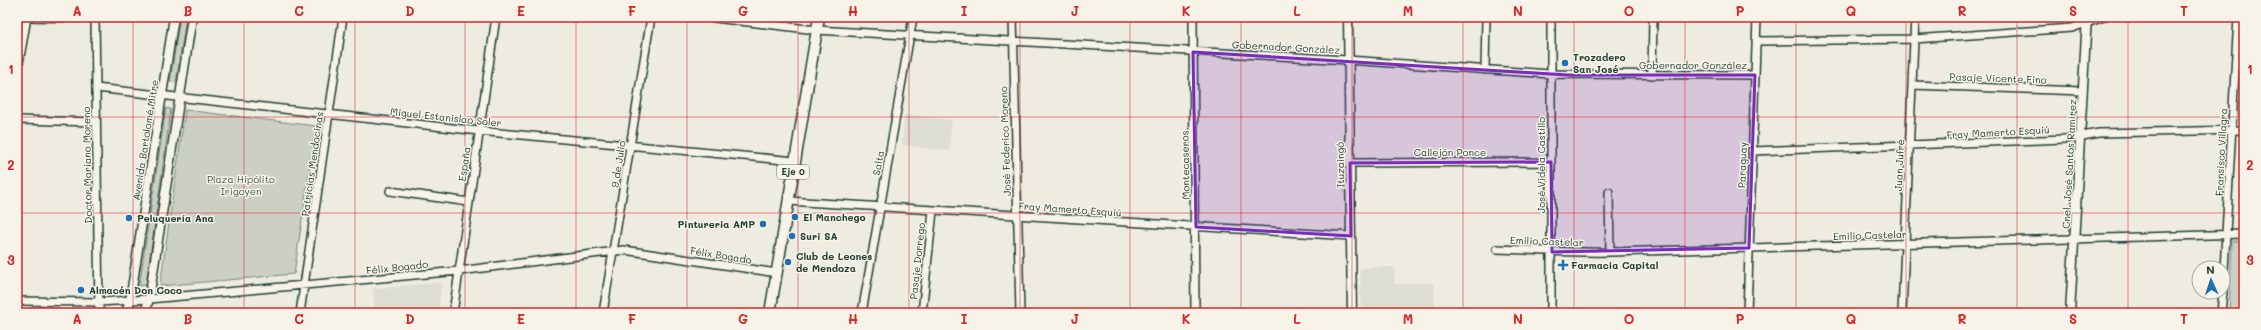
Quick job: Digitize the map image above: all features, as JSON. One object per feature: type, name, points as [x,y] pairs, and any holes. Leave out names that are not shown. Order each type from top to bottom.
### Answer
[{"type":"main road","name":"Eje 0","points":[[770,313],[818,17]]},
{"type":"street","points":[[17,17],[95,18]]},
{"type":"street","points":[[17,75],[27,17]]},
{"type":"street","name":"Avenida Bartolomé Mitre","points":[[126,313],[130,301],[174,17]]},
{"type":"street","points":[[145,313],[150,300],[192,17]]},
{"type":"street","name":"Patricias Mendocinas","points":[[300,313],[330,115],[343,17]]},
{"type":"street","name":"España","points":[[453,313],[496,17]]},
{"type":"street","name":"9 de Julio","points":[[603,313],[652,17]]},
{"type":"street","name":"Gobernador González","points":[[706,17],[816,30],[1348,60],[1550,74],[1755,75]]},
{"type":"street","name":"Salta","points":[[862,313],[913,17]]},
{"type":"street","name":"José Federico Moreno","points":[[1013,17],[1020,313]]},
{"type":"street","name":"Montecaseros","points":[[1193,17],[1196,227],[1195,313]]},
{"type":"street","name":"Ituzaingó","points":[[1348,17],[1352,313]]},
{"type":"street","points":[[1485,70],[1486,17]]},
{"type":"street","name":"José Videla Castillo","points":[[1551,17],[1551,313]]},
{"type":"street","points":[[1652,75],[1653,17]]},
{"type":"street","name":"Paraguay","points":[[1747,313],[1757,17]]},
{"type":"street","name":"Juan Jufré","points":[[1902,313],[1915,17]]},
{"type":"street","points":[[1756,41],[1914,39],[2072,28],[2087,20],[2104,17]]},
{"type":"street","name":"Fransisco Villagra","points":[[2225,260],[2238,17]]},
{"type":"street","name":"Doctor Mariano Moreno","points":[[95,18],[99,313]]},
{"type":"street","name":"Cnel. José Santos Ramírez","points":[[2070,313],[2087,20]]},
{"type":"street","name":"Pasaje Vicente Fino","points":[[1912,85],[2083,91]]},
{"type":"street","name":"Miguel Estanislao Soler","points":[[96,88],[479,131],[795,161]]},
{"type":"street","points":[[17,120],[96,122]]},
{"type":"street","name":"Fray Mamerto Esquiú","points":[[1752,150],[1910,146],[2081,136],[2099,133],[2244,130]]},
{"type":"street","name":"Callejón Ponce","points":[[1350,163],[1551,162]]},
{"type":"street","points":[[390,191],[469,202]]},
{"type":"street","points":[[1609,192],[1610,252]]},
{"type":"street","name":"Fray Mamerto Esquiú","points":[[788,201],[880,208],[1351,236]]},
{"type":"street","name":"Pasaje Dorrego","points":[[922,313],[933,211]]},
{"type":"street","name":"Emilio Castelar","points":[[1497,249],[1552,252],[1610,252],[2244,234]]},
{"type":"street","name":"Félix Bogado","points":[[17,301],[99,302],[150,300],[459,271],[624,250],[777,273]]},
{"type":"street","points":[[2221,313],[2222,300]]},
{"type":"highlighted area","points":[[1193,52],[1567,75],[1755,75],[1749,248],[1552,252],[1551,162],[1350,163],[1351,236],[1196,227]]},
{"type":"shaded area","points":[[905,115],[952,120],[949,151],[902,145]]},
{"type":"shaded area","points":[[1394,267],[1395,284],[1434,283],[1435,313],[1361,313],[1360,268]]},
{"type":"shaded area","points":[[442,282],[438,313],[375,313],[373,289]]},
{"type":"green space","points":[[180,17],[186,17],[176,83],[170,82]]},
{"type":"green space","points":[[166,108],[171,109],[146,285],[139,286]]},
{"type":"green space","name":"Plaza Hipólito Irigoyen","points":[[185,110],[316,126],[294,274],[160,286]]},
{"type":"green space","points":[[2232,241],[2244,241],[2244,313],[2229,313],[2230,300],[2231,300]]},
{"type":"place","name":"Trozadero San José","points":[[1565,63]]},
{"type":"place","name":"El Manchego","points":[[795,217]]},
{"type":"place","name":"Peluquería Ana","points":[[129,218]]},
{"type":"place","name":"Pintureria AMP","points":[[763,224]]},
{"type":"place","name":"Suri SA","points":[[792,236]]},
{"type":"place","name":"Club de Leones de Mendoza","points":[[788,262]]},
{"type":"place","name":"Farmacia Capital","points":[[1563,265]]},
{"type":"place","name":"Almacén Don Coco","points":[[81,290]]}]
